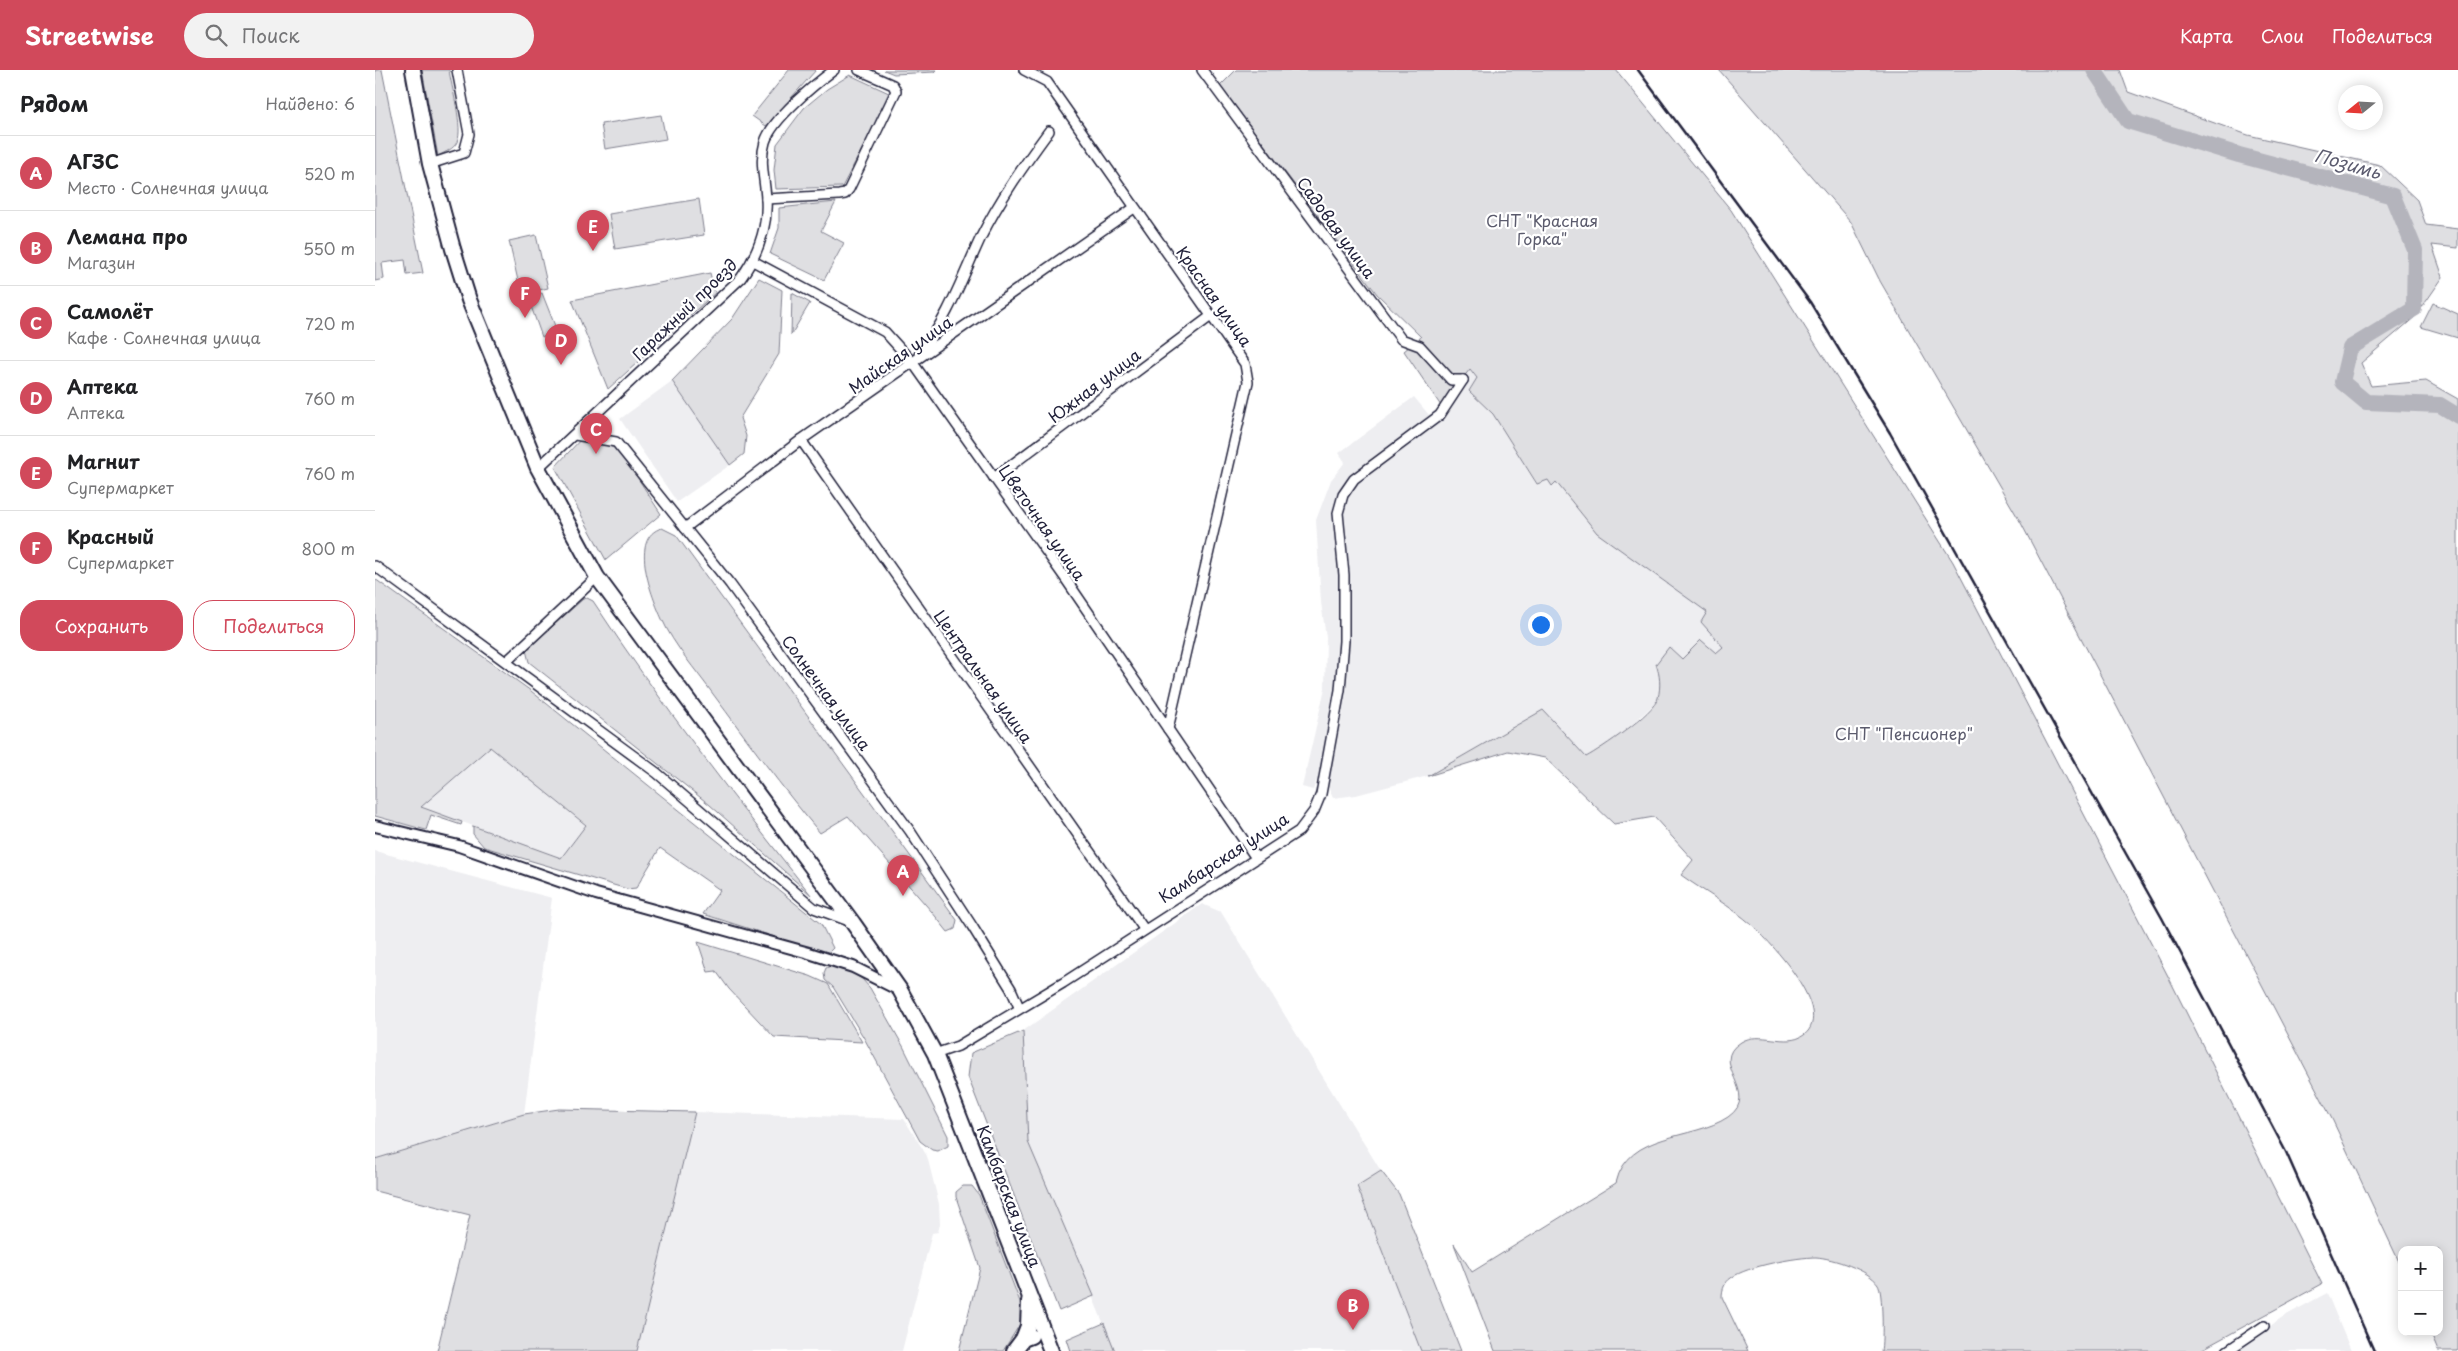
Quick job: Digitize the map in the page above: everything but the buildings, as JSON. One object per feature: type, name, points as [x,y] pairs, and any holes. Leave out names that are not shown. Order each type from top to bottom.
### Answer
[{"type":"main road","name":"Камбарская улица","points":[[413,70],[430,164],[469,300],[539,468],[597,578],[853,923],[900,990],[935,1054],[1029,1294],[1046,1344]]},
{"type":"main road","points":[[1029,1294],[1028,1326],[1018,1345],[1046,1344]]},
{"type":"street","points":[[430,164],[464,153],[469,134],[457,70]]},
{"type":"street","name":"Гаражный проезд","points":[[539,468],[741,278],[753,261],[763,234],[766,199],[761,174],[762,154],[766,139],[780,119],[812,86],[834,70]]},
{"type":"street","points":[[766,199],[839,195],[845,194],[849,189],[897,91],[893,85],[859,70]]},
{"type":"street","name":"Красная улица","points":[[1025,70],[1047,82],[1245,364],[1248,382],[1168,729]]},
{"type":"street","name":"Садовая улица","points":[[1202,70],[1401,339],[1420,346],[1451,380],[1463,380]]},
{"type":"street","points":[[913,363],[934,337],[948,313],[996,208],[1049,131]]},
{"type":"street","name":"Майская улица","points":[[685,528],[801,440],[1134,208]]},
{"type":"street","name":"Цветочная улица","points":[[753,261],[885,332],[913,363],[1256,858]]},
{"type":"street","name":"Южная улица","points":[[994,478],[1211,316]]},
{"type":"street","name":"Камбарская улица","points":[[935,1054],[957,1046],[1019,1007],[1063,983],[1144,929],[1299,831],[1314,811],[1321,794],[1340,690],[1344,641],[1344,575],[1338,513],[1343,495],[1354,479],[1440,415],[1463,380]]},
{"type":"street","name":"Солнечная улица","points":[[575,435],[616,442],[730,584],[910,830],[1011,989],[1019,1007]]},
{"type":"street","name":"Центральная улица","points":[[801,440],[1144,929]]},
{"type":"street","points":[[375,566],[491,652],[507,661],[657,773],[814,908],[853,923]]},
{"type":"street","points":[[507,661],[597,578]]},
{"type":"street","points":[[375,826],[459,846],[596,894],[809,953],[853,967],[900,990]]},
{"type":"street","points":[[2227,1351],[2264,1326]]},
{"type":"shaded area","points":[[1469,369],[1477,378],[1469,391],[1493,414],[1536,484],[1544,479],[1556,482],[1597,533],[1708,612],[1701,622],[1723,647],[1716,653],[1682,659],[1669,647],[1656,664],[1661,679],[1658,700],[1616,740],[1586,757],[1543,710],[1428,776],[1356,795],[1333,798],[1320,770],[1313,790],[1302,787],[1325,688],[1326,637],[1321,602],[1316,520],[1331,480],[1345,462],[1339,453],[1414,397],[1429,415],[1441,406]]},
{"type":"shaded area","points":[[672,381],[730,465],[677,502],[620,419]]},
{"type":"shaded area","points":[[490,747],[586,825],[561,858],[421,807]]},
{"type":"shaded area","points":[[375,851],[552,898],[524,1114],[375,1159]]},
{"type":"shaded area","points":[[1202,904],[1221,912],[1381,1171],[1357,1187],[1421,1351],[1115,1351],[1028,1142],[1023,1031]]},
{"type":"shaded area","points":[[695,1112],[904,1119],[927,1156],[939,1204],[940,1224],[938,1232],[932,1233],[902,1351],[637,1351]]},
{"type":"shaded area","points":[[2327,1293],[2351,1351],[2237,1351],[2281,1318]]},
{"type":"green space","points":[[375,70],[382,70],[423,273],[407,275],[405,260],[382,263],[384,279],[375,281]]},
{"type":"green space","points":[[422,70],[449,70],[456,107],[459,127],[457,142],[452,148],[438,156]]},
{"type":"green space","points":[[789,70],[816,70],[766,126],[752,116]]},
{"type":"green space","points":[[884,70],[937,70],[935,72],[894,74]]},
{"type":"green space","points":[[1236,70],[1616,70],[1731,210],[1953,562],[2169,978],[2322,1284],[2199,1351],[1881,1351],[1882,1306],[1878,1284],[1867,1274],[1840,1262],[1808,1257],[1785,1260],[1748,1270],[1731,1278],[1726,1284],[1722,1297],[1748,1351],[1495,1351],[1454,1244],[1472,1272],[1616,1183],[1623,1166],[1633,1154],[1647,1146],[1713,1125],[1728,1117],[1737,1108],[1740,1098],[1729,1059],[1732,1050],[1748,1039],[1797,1039],[1804,1035],[1812,1024],[1812,1010],[1797,977],[1761,934],[1736,912],[1681,875],[1693,860],[1654,817],[1614,824],[1545,758],[1508,751],[1428,776],[1543,710],[1586,757],[1626,730],[1654,705],[1658,698],[1660,685],[1656,664],[1669,647],[1682,659],[1701,640],[1716,653],[1723,647],[1701,622],[1707,612],[1597,533],[1556,482],[1552,486],[1548,480],[1537,484],[1493,414],[1469,391],[1477,378],[1470,369],[1441,406],[1404,351],[1421,337],[1377,294],[1220,86]]},
{"type":"green space","points":[[1719,70],[2120,70],[2128,92],[2248,135],[2380,165],[2417,200],[2426,225],[2458,229],[2458,248],[2432,245],[2443,277],[2416,316],[2361,363],[2371,386],[2426,381],[2458,399],[2458,1351],[2438,1351],[2432,1336],[2443,1336],[2443,1246],[2398,1246],[2398,1259],[2333,1121],[2021,523],[1880,281],[1851,222]]},
{"type":"green space","points":[[850,75],[891,94],[842,187],[776,189],[774,170],[777,144],[804,108],[827,89]]},
{"type":"green space","points":[[661,115],[666,139],[605,149],[601,124]]},
{"type":"green space","points":[[699,199],[704,235],[615,249],[609,214]]},
{"type":"green space","points":[[836,202],[821,231],[844,243],[824,280],[770,254],[779,228],[779,208]]},
{"type":"green space","points":[[536,235],[548,288],[521,294],[509,241]]},
{"type":"green space","points":[[710,273],[715,293],[608,389],[572,300]]},
{"type":"green space","points":[[759,278],[782,290],[779,354],[740,418],[746,436],[744,454],[730,465],[672,381],[732,319]]},
{"type":"green space","points":[[542,293],[557,331],[542,337],[528,298]]},
{"type":"green space","points":[[792,293],[810,303],[791,335]]},
{"type":"green space","points":[[2433,303],[2458,314],[2458,338],[2421,327]]},
{"type":"green space","points":[[582,438],[619,449],[661,514],[606,560],[555,467]]},
{"type":"green space","points":[[662,528],[676,535],[957,920],[955,929],[948,932],[848,816],[820,833],[779,782],[686,658],[662,619],[645,569],[644,555],[646,543],[652,534]]},
{"type":"green space","points":[[375,579],[531,691],[821,924],[833,948],[828,953],[822,952],[703,914],[720,890],[660,848],[636,888],[627,889],[484,847],[473,834],[473,826],[561,858],[586,825],[490,747],[421,807],[462,822],[461,825],[431,815],[426,830],[375,816]]},
{"type":"green space","points":[[587,598],[593,601],[671,714],[811,895],[710,805],[529,662],[526,650],[583,599]]},
{"type":"green space","points":[[698,942],[810,976],[828,984],[862,1042],[774,1037],[729,989],[716,971],[708,972]]},
{"type":"green space","points":[[833,965],[842,967],[862,979],[870,988],[903,1046],[948,1136],[948,1146],[938,1151],[932,1150],[920,1141],[864,1038],[833,987],[825,980],[824,973],[826,968]]},
{"type":"green space","points":[[1023,1031],[1028,1142],[1094,1296],[1059,1311],[968,1077],[971,1053]]},
{"type":"green space","points":[[559,1109],[695,1112],[637,1351],[437,1351],[470,1215],[375,1191],[375,1159],[524,1114]]},
{"type":"green space","points":[[1381,1171],[1399,1194],[1461,1351],[1421,1351],[1357,1186]]},
{"type":"green space","points":[[963,1186],[972,1186],[979,1195],[1020,1302],[1022,1321],[1003,1351],[959,1351],[980,1268],[956,1197],[956,1192]]},
{"type":"green space","points":[[1104,1323],[1115,1351],[1071,1351],[1067,1339]]},
{"type":"waterway","name":"Позимь","points":[[2094,70],[2128,121],[2239,155],[2393,196],[2415,250],[2414,309],[2350,348],[2342,382],[2366,402],[2440,405],[2458,416]]},
{"type":"railway","points":[[1638,70],[1810,302],[1890,433],[2162,918],[2286,1152],[2374,1351]]},
{"type":"place","name":"Магнит","points":[[593,251]]},
{"type":"place","name":"Красный","points":[[525,318]]},
{"type":"place","name":"Аптека","points":[[561,365]]},
{"type":"place","name":"Самолёт","points":[[596,454]]},
{"type":"place","name":"АГЗС","points":[[903,896]]},
{"type":"place","name":"Лемана про","points":[[1353,1330]]},
{"type":"park label","name":"СНТ \"Красная Горка\"","points":[[1542,229]]},
{"type":"park label","name":"СНТ \"Пенсионер\"","points":[[1904,733]]}]
